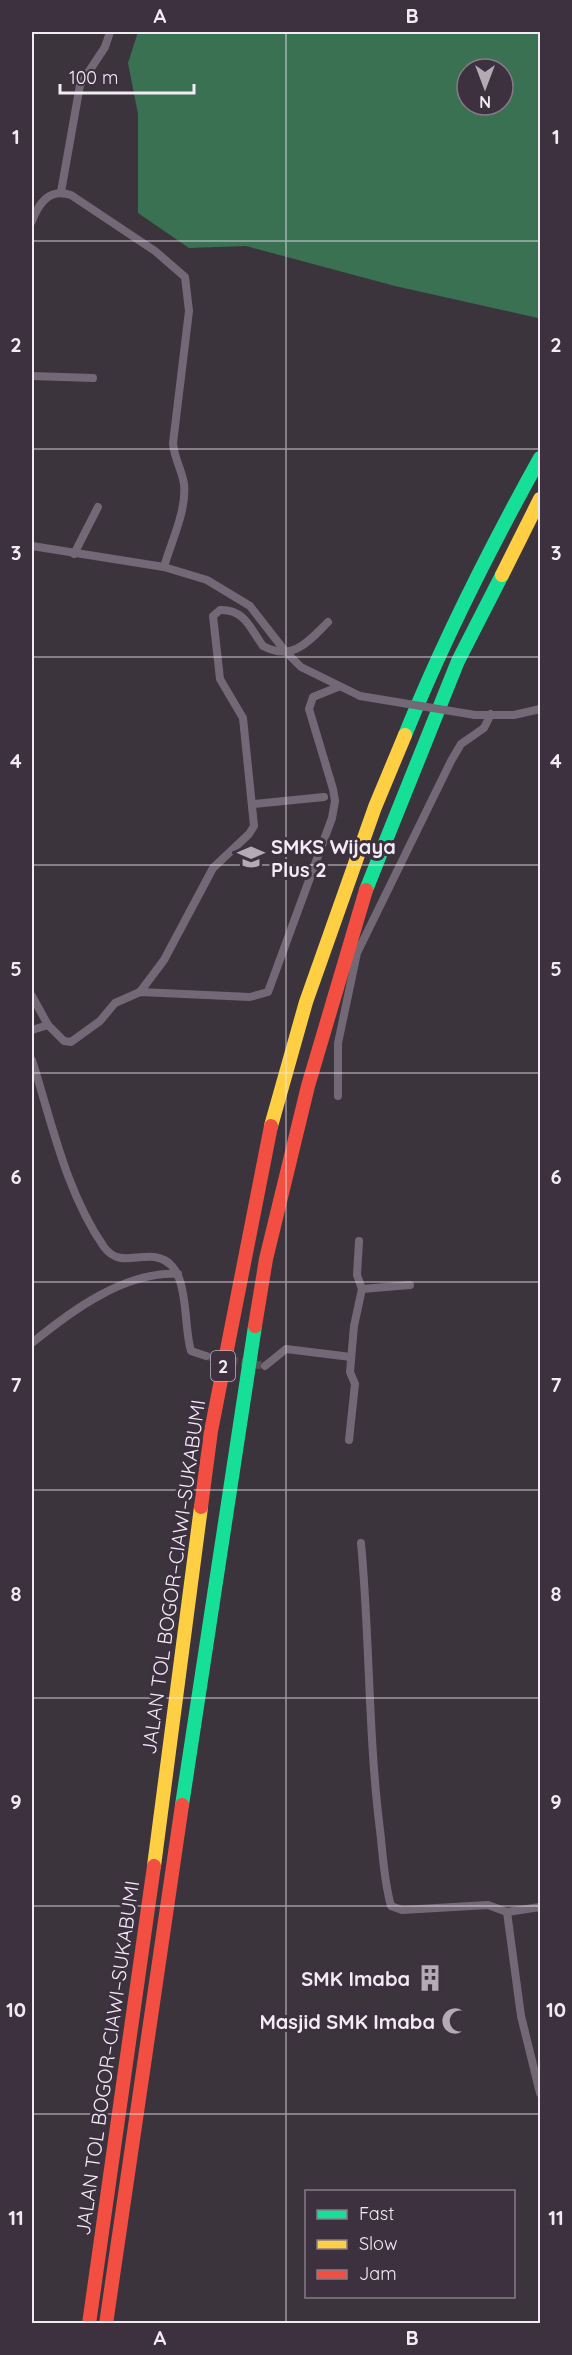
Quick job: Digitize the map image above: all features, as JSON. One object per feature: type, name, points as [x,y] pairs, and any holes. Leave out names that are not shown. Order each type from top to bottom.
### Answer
[{"type":"highway","name":"JALAN TOL BOGOR–CIAWI–SUKABUMI","points":[[89,2324],[152,1884],[211,1431],[247,1239],[276,1102],[306,1002],[388,775],[431,670],[480,566],[540,458]]},
{"type":"highway","name":"JALAN TOL BOGOR–CIAWI–SUKABUMI","points":[[106,2324],[237,1431],[266,1259],[308,1086],[360,904],[458,661],[540,499]]},
{"type":"street","points":[[61,192],[80,85],[105,47],[110,32]]},
{"type":"street","points":[[32,220],[46,198],[61,192],[75,197],[155,251],[181,272],[187,284],[188,321],[173,443],[174,457],[184,480],[184,497],[164,567]]},
{"type":"street","points":[[32,376],[93,378]]},
{"type":"street","points":[[74,554],[98,507]]},
{"type":"street","points":[[32,546],[164,567],[207,580],[246,602],[285,651],[301,667],[360,696],[475,715],[514,715],[540,710]]},
{"type":"street","points":[[32,996],[48,1025],[64,1041],[71,1042],[100,1021],[115,1004],[140,992],[164,960],[213,868],[252,830],[254,804],[242,714],[219,676],[213,616],[220,610],[236,613],[246,620],[263,646],[285,651],[303,647],[328,622]]},
{"type":"street","points":[[140,992],[250,997],[266,994],[272,987],[332,818],[335,801],[309,709],[313,697],[338,687]]},
{"type":"street","points":[[338,1096],[338,1043],[357,953],[451,761],[461,744],[484,728],[491,714]]},
{"type":"street","points":[[254,804],[324,797]]},
{"type":"street","points":[[32,1030],[48,1025]]},
{"type":"street","points":[[32,1060],[81,1206],[105,1247],[112,1255],[124,1260],[154,1257],[167,1261],[182,1283],[191,1351],[206,1356]]},
{"type":"street","points":[[349,1440],[355,1384],[350,1376],[351,1357],[362,1289],[357,1275],[359,1241]]},
{"type":"street","points":[[33,1342],[67,1315],[118,1288],[153,1275],[178,1274]]},
{"type":"street","points":[[362,1289],[410,1285]]},
{"type":"street","points":[[32,1330],[33,1342]]},
{"type":"street","points":[[265,1366],[286,1349],[351,1357]]},
{"type":"street","points":[[361,1544],[366,1595],[369,1719],[377,1809],[391,1906],[402,1910],[488,1905],[507,1912],[540,1907]]},
{"type":"street","points":[[507,1912],[521,2016],[540,2093]]},
{"type":"green space","points":[[138,32],[540,32],[540,313],[538,318],[395,286],[246,246],[189,248],[138,213],[138,114],[128,63]]},
{"type":"tunnel","points":[[206,1356],[265,1366]]},
{"type":"traffic: fast","points":[[405,735],[468,594],[540,458]]},
{"type":"traffic: fast","points":[[366,890],[458,661],[502,575]]},
{"type":"traffic: fast","points":[[182,1805],[255,1326]]},
{"type":"traffic: slow","points":[[502,575],[540,499]]},
{"type":"traffic: slow","points":[[271,1126],[306,1002],[375,807],[405,735]]},
{"type":"traffic: slow","points":[[154,1866],[201,1507]]},
{"type":"traffic: jam","points":[[255,1326],[266,1259],[308,1086],[366,890]]},
{"type":"traffic: jam","points":[[201,1507],[211,1431],[271,1126]]},
{"type":"traffic: jam","points":[[106,2324],[182,1805]]},
{"type":"traffic: jam","points":[[89,2324],[154,1866]]},
{"type":"place","name":"SMKS Wijaya Plus 2","points":[[251,857]]},
{"type":"place","name":"SMK Imaba","points":[[430,1978]]},
{"type":"place","name":"Masjid SMK Imaba","points":[[455,2021]]}]
